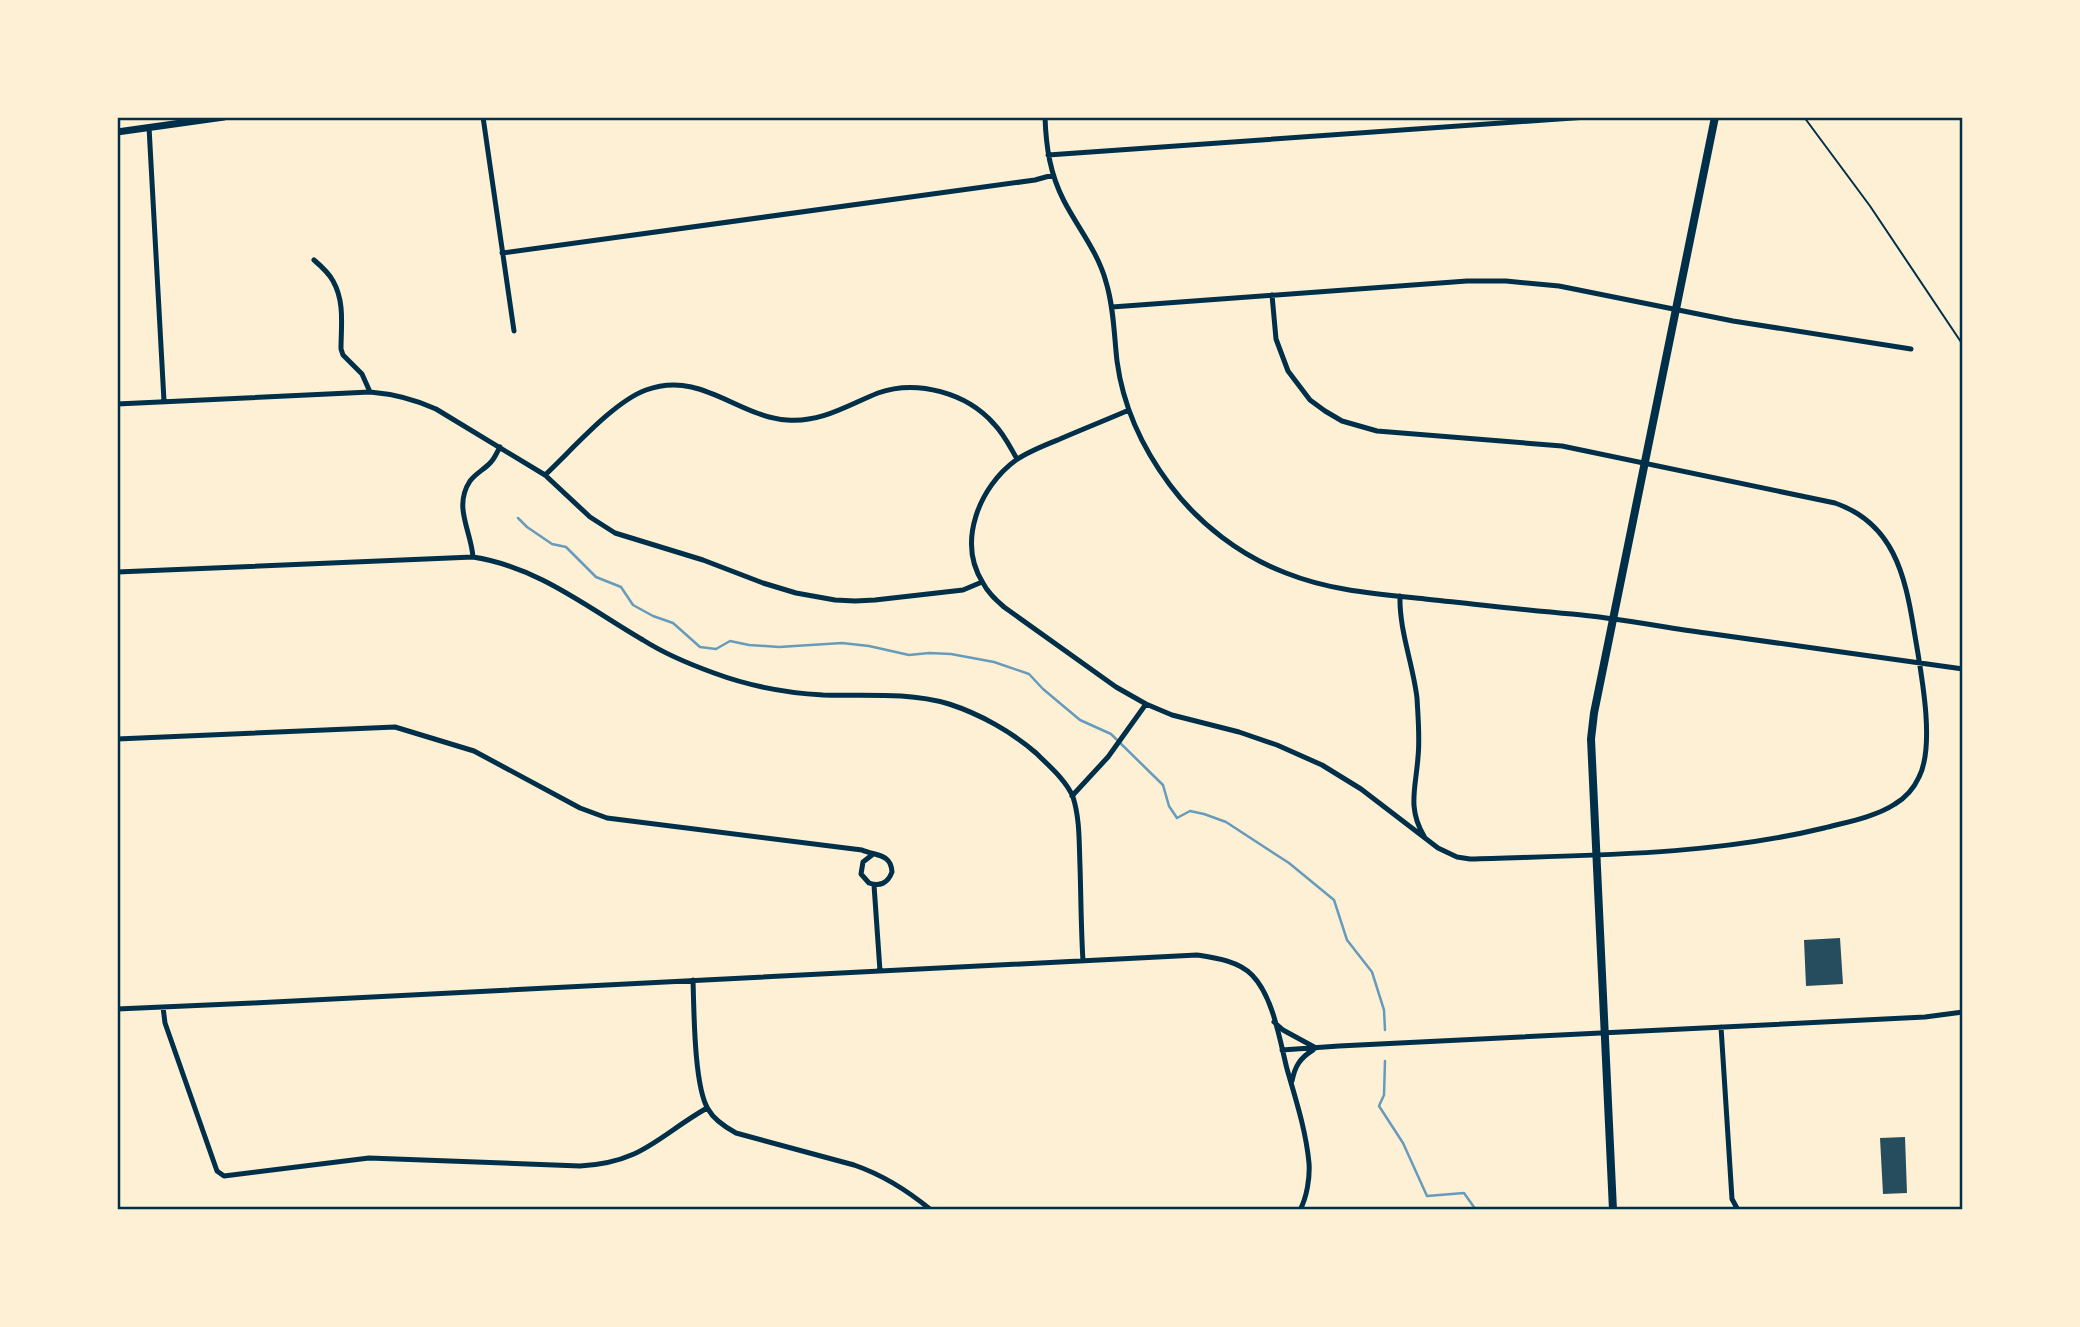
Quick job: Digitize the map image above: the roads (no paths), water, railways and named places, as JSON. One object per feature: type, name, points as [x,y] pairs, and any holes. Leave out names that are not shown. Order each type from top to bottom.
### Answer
[{"type":"main road","points":[[1613,1210],[1591,738],[1643,463],[1715,117]]},
{"type":"street","points":[[117,132],[224,117]]},
{"type":"street","points":[[483,117],[514,331]]},
{"type":"street","points":[[1045,117],[1048,155],[1053,175],[1064,201],[1097,257],[1106,282],[1112,307],[1118,365],[1129,410],[1146,449],[1170,485],[1198,516],[1235,546],[1267,565],[1307,581],[1344,589],[1612,620],[1963,669]]},
{"type":"street","points":[[1048,155],[1587,117]]},
{"type":"street","points":[[149,127],[164,401]]},
{"type":"street","points":[[502,253],[1027,181],[1053,175]]},
{"type":"street","points":[[314,260],[332,278],[339,294],[343,355],[362,374],[370,392]]},
{"type":"street","points":[[1112,307],[1467,281],[1506,281],[1559,286],[1786,330],[1912,349]]},
{"type":"street","points":[[1129,410],[1017,459],[992,485],[974,521],[972,551],[975,567],[992,596],[1116,687],[1146,704],[1172,715],[1277,745],[1322,765],[1362,789],[1447,853],[1470,859],[1707,848],[1759,841],[1838,824],[1893,806],[1914,787],[1925,760],[1926,728],[1913,620],[1895,558],[1883,535],[1865,517],[1835,503],[1562,446],[1377,431],[1342,421],[1310,400],[1288,371],[1276,339],[1272,295]]},
{"type":"street","points":[[545,475],[624,401],[648,389],[674,384],[702,388],[755,414],[791,421],[828,415],[890,389],[911,387],[937,391],[962,400],[984,414],[1001,432],[1017,459]]},
{"type":"street","points":[[117,404],[370,392],[394,394],[421,402],[545,475],[590,517],[615,533],[703,560],[763,583],[796,593],[835,600],[875,600],[963,590],[982,582]]},
{"type":"street","points":[[473,557],[463,517],[463,497],[472,478],[491,462],[500,447]]},
{"type":"street","points":[[117,572],[473,557],[488,559],[538,577],[663,652],[728,678],[759,687],[797,693],[919,698],[965,710],[1029,747],[1053,769],[1072,796],[1079,828],[1083,961]]},
{"type":"street","points":[[1400,596],[1401,619],[1417,698],[1418,752],[1413,811],[1426,838]]},
{"type":"street","points":[[1072,796],[1108,757],[1146,704]]},
{"type":"street","points":[[117,739],[395,727],[474,751],[580,808],[607,818],[862,850],[872,855]]},
{"type":"street","points":[[878,854],[889,860],[892,872],[886,882],[874,885],[861,874],[863,862],[872,855],[878,854]]},
{"type":"street","points":[[874,885],[880,971]]},
{"type":"street","points":[[117,1009],[1197,955],[1217,958],[1237,965],[1251,974],[1262,989],[1274,1021],[1305,1134],[1309,1165],[1300,1210]]},
{"type":"street","points":[[693,980],[699,1085],[707,1108],[720,1123],[736,1133],[873,1171],[910,1193],[930,1210]]},
{"type":"street","points":[[163,1007],[165,1023],[217,1171],[224,1176],[369,1158],[600,1165],[641,1152],[707,1108]]},
{"type":"street","points":[[1282,1050],[1932,1016],[1963,1012]]},
{"type":"street","points":[[1274,1021],[1283,1030],[1316,1048]]},
{"type":"street","points":[[1721,1027],[1732,1199],[1738,1210]]},
{"type":"street","points":[[1292,1085],[1296,1066],[1301,1058],[1316,1048]]},
{"type":"waterway","points":[[518,518],[552,544],[566,547],[596,577],[621,587],[633,605],[673,623],[700,647],[716,649],[730,641],[779,647],[842,643],[909,655],[951,654],[994,662],[1029,674],[1080,720],[1111,734],[1163,785],[1169,806],[1177,818],[1190,811],[1226,822],[1289,863],[1334,900],[1347,940],[1372,972],[1384,1010],[1385,1030]]},
{"type":"waterway","points":[[1385,1061],[1384,1095],[1379,1106],[1403,1143],[1427,1196],[1464,1193],[1476,1210]]}]
